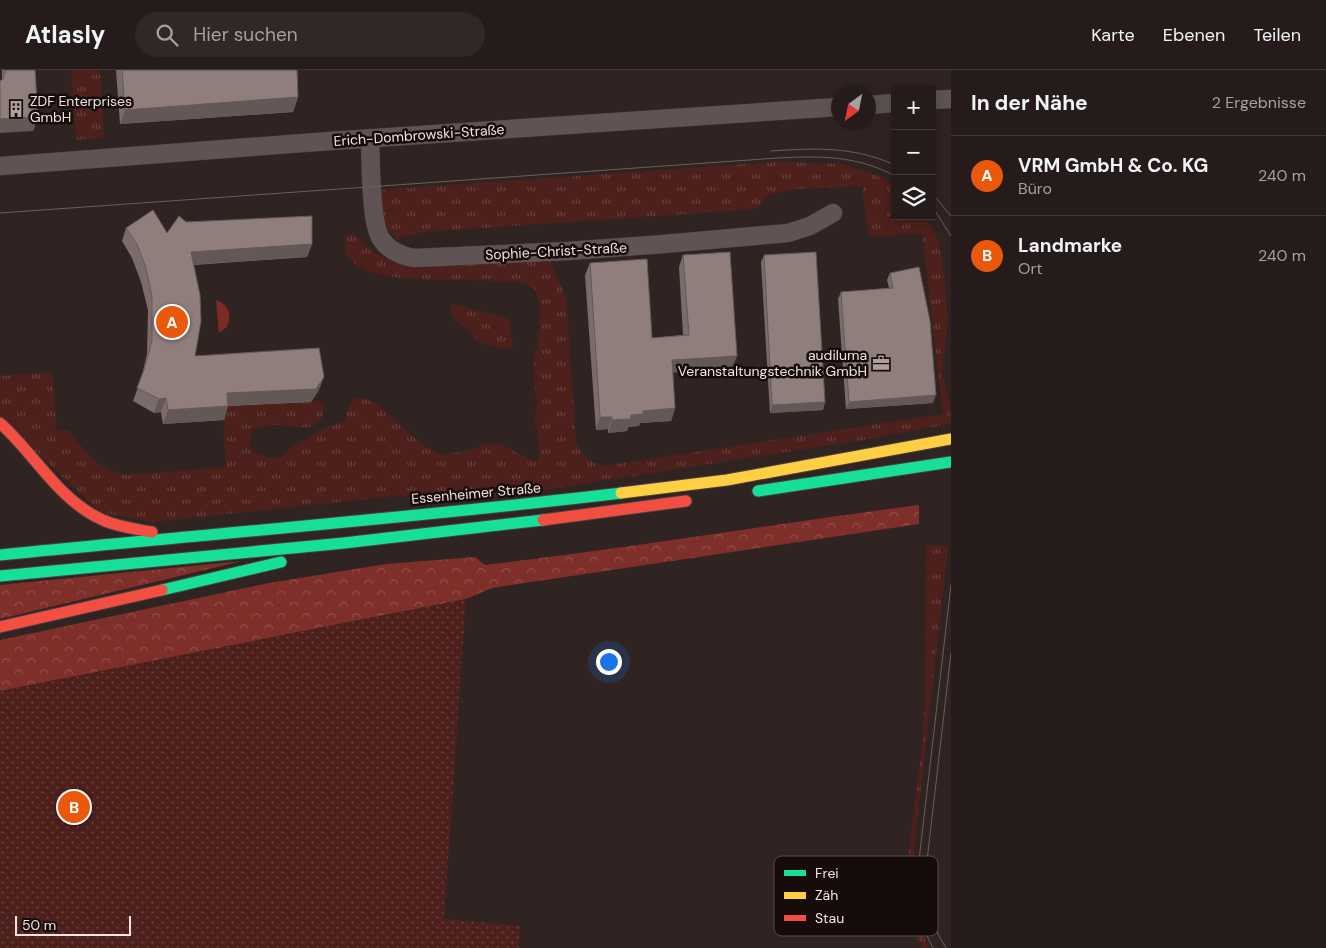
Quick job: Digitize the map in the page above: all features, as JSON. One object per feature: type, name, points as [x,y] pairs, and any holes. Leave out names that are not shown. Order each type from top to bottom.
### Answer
[{"type":"main road","points":[[0,423],[15,437],[57,486],[78,506],[103,520],[174,537]]},
{"type":"main road","name":"Essenheimer Straße","points":[[0,555],[521,505],[717,481],[951,439]]},
{"type":"main road","points":[[750,492],[951,462]]},
{"type":"main road","points":[[0,576],[361,541],[588,516],[702,499]]},
{"type":"main road","points":[[0,627],[176,587],[361,541]]},
{"type":"street","points":[[936,100],[951,99]]},
{"type":"street","points":[[876,104],[891,103]]},
{"type":"street","name":"Erich-Dombrowski-Straße","points":[[0,166],[370,138],[831,107]]},
{"type":"street","name":"Sophie-Christ-Straße","points":[[370,138],[376,228],[382,241],[388,246],[399,254],[414,258],[588,250],[788,233],[810,226],[833,212]]},
{"type":"green space","points":[[71,70],[100,70],[104,138],[76,140]]},
{"type":"green space","points":[[775,162],[842,164],[878,176],[891,183],[891,220],[927,220],[939,242],[948,320],[942,371],[951,412],[951,421],[949,424],[851,442],[511,495],[449,499],[396,496],[152,522],[100,512],[0,417],[0,376],[52,372],[57,430],[68,430],[100,465],[117,473],[127,475],[226,467],[222,406],[312,402],[318,400],[324,405],[320,420],[310,427],[274,425],[254,429],[249,445],[257,454],[275,459],[285,455],[291,448],[321,430],[346,420],[347,410],[353,399],[363,398],[376,403],[424,446],[443,455],[470,450],[490,443],[499,444],[533,461],[537,461],[539,458],[539,439],[535,421],[537,403],[534,384],[534,361],[539,337],[540,304],[535,290],[526,283],[402,278],[366,270],[353,263],[346,252],[345,243],[349,234],[359,238],[380,256],[406,266],[550,261],[566,298],[576,441],[581,451],[594,463],[604,466],[943,414],[922,233],[869,237],[862,186],[795,189],[769,195],[756,209],[423,232],[396,239],[387,229],[379,190]]},
{"type":"green space","points":[[452,304],[509,319],[513,349],[476,340],[452,316]]},
{"type":"green space","points":[[919,505],[919,524],[492,588],[466,599],[0,691],[0,640],[269,583],[386,564],[475,557],[485,565]]},
{"type":"green space","points":[[926,545],[948,546],[913,856],[908,856],[925,705]]},
{"type":"green space","points":[[242,561],[0,619],[0,585]]},
{"type":"green space","points":[[466,599],[444,919],[520,926],[519,948],[0,948],[0,691]]},
{"type":"green space","points":[[917,936],[924,936],[929,948],[922,948]]},
{"type":"shaded area","points":[[216,300],[227,307],[229,314],[227,327],[219,333]]},
{"type":"building","name":"ZDF Enterprises GmbH","points":[[6,70],[35,70],[38,117],[0,119],[0,81],[3,79]]},
{"type":"building","points":[[122,70],[297,70],[298,97],[125,110]]},
{"type":"building","points":[[153,210],[167,233],[179,216],[186,222],[312,216],[312,244],[191,252],[200,295],[201,321],[195,356],[319,348],[324,377],[316,389],[227,393],[228,406],[168,410],[166,398],[159,399],[137,388],[152,340],[152,297],[146,268],[137,244],[126,228]]},
{"type":"building","points":[[730,252],[737,356],[672,360],[675,408],[643,411],[643,414],[631,415],[631,419],[612,420],[612,417],[600,417],[590,263],[647,259],[652,338],[689,335],[683,255]]},
{"type":"building","points":[[816,252],[825,402],[772,405],[764,255]]},
{"type":"building","points":[[919,267],[930,321],[936,395],[849,402],[841,292],[893,288],[890,273]]},
{"type":"tram line","points":[[771,151],[803,149],[849,151],[891,164]]},
{"type":"tram line","points":[[0,213],[792,157],[837,158],[866,164],[893,175]]},
{"type":"tram line","points":[[936,198],[951,216]]},
{"type":"tram line","points":[[936,212],[951,236]]},
{"type":"tram line","points":[[919,856],[951,585]]},
{"type":"tram line","points":[[928,856],[951,653]]},
{"type":"tram line","points":[[938,933],[946,948]]},
{"type":"tram line","points":[[927,936],[933,948]]},
{"type":"traffic: fast","points":[[758,491],[951,462]]},
{"type":"traffic: fast","points":[[0,555],[388,518],[621,493]]},
{"type":"traffic: fast","points":[[0,576],[344,543],[543,520]]},
{"type":"traffic: fast","points":[[162,590],[281,562]]},
{"type":"traffic: slow","points":[[621,493],[727,480],[951,439]]},
{"type":"traffic: jam","points":[[0,423],[13,435],[60,489],[87,512],[127,528],[152,532]]},
{"type":"traffic: jam","points":[[543,520],[686,501]]},
{"type":"traffic: jam","points":[[0,627],[162,590]]},
{"type":"place","name":"ZDF Enterprises GmbH","points":[[16,109]]},
{"type":"place","name":"VRM GmbH & Co. KG","points":[[172,322]]},
{"type":"place","name":"audiluma Veranstaltungstechnik GmbH","points":[[881,363]]},
{"type":"place","name":"Landmarke","points":[[74,807]]}]
